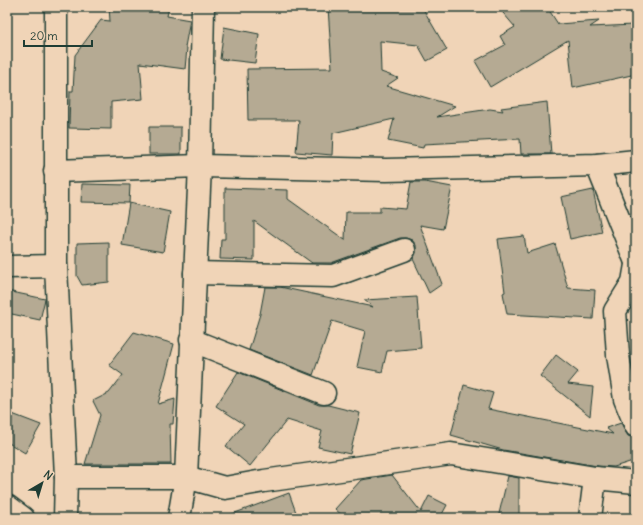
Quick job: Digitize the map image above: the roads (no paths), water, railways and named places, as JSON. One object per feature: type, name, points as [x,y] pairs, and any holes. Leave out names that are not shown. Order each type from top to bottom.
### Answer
[{"type":"street","points":[[56,7],[56,266],[66,478],[65,518]]},
{"type":"street","points":[[179,518],[186,477],[200,166],[203,7]]},
{"type":"street","points":[[55,172],[200,166],[386,170],[597,165],[636,161]]},
{"type":"street","points":[[597,165],[636,262]]},
{"type":"street","points":[[195,273],[333,276],[404,250]]},
{"type":"street","points":[[636,265],[633,282],[615,311],[618,355],[625,399],[636,426]]},
{"type":"street","points":[[7,267],[56,266]]},
{"type":"street","points":[[191,340],[324,393]]},
{"type":"street","points":[[66,478],[186,477],[225,488],[450,454],[595,478],[636,482]]},
{"type":"street","points":[[590,518],[595,478]]},
{"type":"street","points":[[7,506],[23,518]]}]
